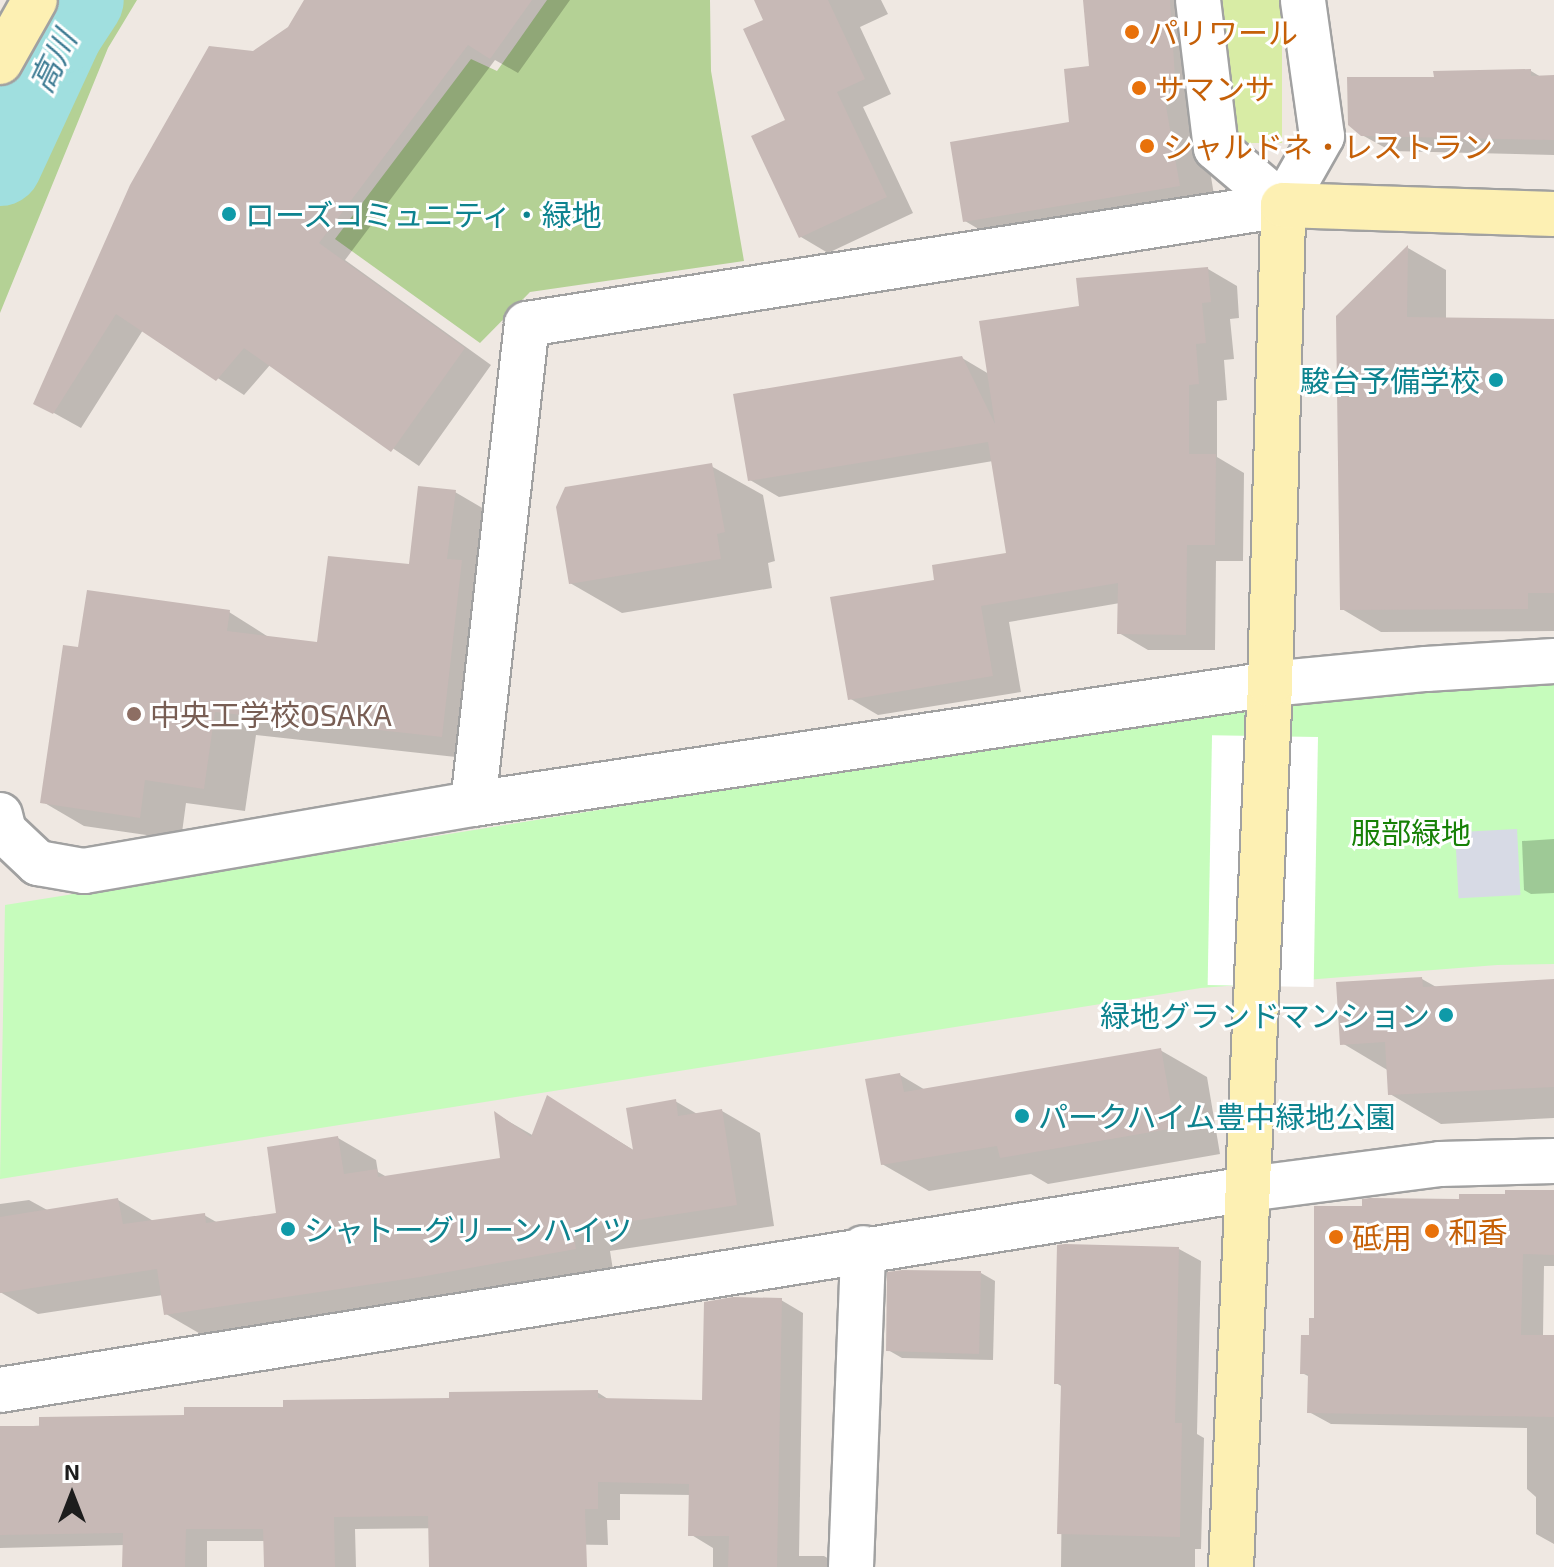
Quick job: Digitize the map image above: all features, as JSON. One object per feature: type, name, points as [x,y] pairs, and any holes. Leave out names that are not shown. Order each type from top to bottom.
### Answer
[{"type":"street","points":[[0,62],[35,0]]},
{"type":"street","points":[[1198,0],[1216,148],[1283,205]]},
{"type":"street","points":[[1231,1567],[1270,684],[1283,205],[1322,136],[1303,0]]},
{"type":"street","points":[[473,804],[527,324],[1283,205],[1554,214]]},
{"type":"street","points":[[0,815],[4,831],[38,863],[84,871],[473,804],[1270,684],[1554,661]]},
{"type":"street","points":[[0,1390],[863,1248],[1248,1189],[1440,1164],[1554,1161]]},
{"type":"street","points":[[851,1567],[863,1248]]},
{"type":"green space","points":[[97,0],[137,0],[108,48],[0,313],[0,194],[75,34]]},
{"type":"green space","points":[[547,0],[710,0],[711,71],[744,261],[530,292],[480,343],[335,239],[471,59],[497,71]]},
{"type":"green space","points":[[1222,0],[1282,0],[1282,143],[1222,143]]},
{"type":"green space","name":"服部緑地","points":[[1554,684],[1554,964],[1497,965],[1201,988],[0,1179],[5,905],[1198,714],[1433,689]]},
{"type":"shaded area","points":[[1517,829],[1520,895],[1459,898],[1455,832]]},
{"type":"pier","points":[[1212,735],[1318,737],[1314,987],[1208,985]]},
{"type":"building","name":"ローズコミュニティ・緑地","points":[[304,0],[532,0],[490,59],[468,45],[319,243],[465,348],[391,452],[244,348],[216,381],[116,314],[53,414],[33,404],[130,185],[209,46],[253,51],[288,27]]},
{"type":"building","points":[[754,0],[828,0],[865,79],[837,92],[887,197],[799,238],[751,136],[785,120],[743,29],[763,20]]},
{"type":"building","points":[[1083,0],[1170,0],[1175,77],[1161,78],[1180,186],[963,222],[950,142],[1069,122],[1064,69],[1089,66]]},
{"type":"building","points":[[1531,69],[1531,76],[1554,75],[1554,140],[1361,136],[1348,125],[1347,77],[1434,77],[1433,71]]},
{"type":"building","points":[[1408,245],[1407,317],[1554,319],[1554,593],[1528,593],[1528,609],[1340,610],[1336,316]]},
{"type":"building","points":[[1208,267],[1211,302],[1202,303],[1206,343],[1196,344],[1199,384],[1189,385],[1189,454],[1216,454],[1215,545],[1187,545],[1186,635],[1117,634],[1118,583],[981,606],[993,676],[848,700],[830,597],[934,580],[932,565],[1006,553],[988,442],[748,481],[733,394],[962,356],[995,424],[979,321],[1079,306],[1076,278]]},
{"type":"building","points":[[712,463],[725,532],[717,534],[721,559],[569,584],[556,507],[565,487]]},
{"type":"building","points":[[418,486],[456,490],[447,559],[462,560],[442,737],[215,712],[204,789],[145,780],[140,818],[40,803],[63,645],[78,647],[87,590],[230,610],[227,631],[317,642],[328,556],[409,564]]},
{"type":"building","name":"緑地グランドマンション","points":[[1422,977],[1423,987],[1554,979],[1554,1087],[1388,1095],[1385,1042],[1340,1045],[1336,982]]},
{"type":"building","name":"パークハイム豊中緑地公園","points":[[1161,1048],[1175,1128],[1000,1158],[997,1146],[881,1165],[865,1079],[900,1073],[904,1092]]},
{"type":"building","points":[[547,1095],[633,1150],[626,1108],[676,1099],[678,1116],[722,1109],[737,1205],[573,1230],[576,1249],[420,1277],[164,1315],[157,1269],[0,1293],[0,1217],[118,1198],[123,1224],[205,1213],[206,1223],[276,1213],[267,1147],[338,1136],[344,1174],[377,1169],[378,1177],[500,1158],[494,1111],[531,1137]]},
{"type":"building","points":[[1505,1190],[1554,1190],[1554,1255],[1523,1254],[1521,1335],[1554,1335],[1554,1417],[1307,1413],[1308,1374],[1300,1374],[1301,1335],[1309,1335],[1309,1318],[1314,1318],[1314,1206],[1362,1206],[1362,1199],[1370,1198],[1459,1199],[1459,1194],[1505,1194]]},
{"type":"building","points":[[1057,1245],[1179,1247],[1175,1423],[1182,1423],[1180,1537],[1057,1534],[1061,1384],[1054,1384]]},
{"type":"building","points":[[981,1271],[979,1354],[886,1351],[887,1272]]},
{"type":"building","points":[[733,1297],[782,1298],[777,1567],[728,1567],[729,1536],[688,1536],[689,1484],[598,1482],[598,1509],[585,1509],[587,1567],[429,1567],[428,1516],[334,1517],[335,1567],[264,1567],[263,1529],[186,1529],[185,1567],[122,1567],[123,1533],[0,1535],[0,1426],[39,1426],[39,1417],[184,1415],[184,1407],[283,1407],[283,1400],[449,1398],[449,1392],[598,1390],[598,1398],[702,1400],[704,1302]]},
{"type":"waterway","name":"高川","points":[[0,164],[61,32],[82,0]]},
{"type":"place","name":"パリワール","points":[[1132,32]]},
{"type":"place","name":"サマンサ","points":[[1139,88]]},
{"type":"place","name":"シャルドネ・レストラン","points":[[1147,146]]},
{"type":"place","name":"ローズコミュニティ・緑地","points":[[229,214]]},
{"type":"place","name":"駿台予備学校","points":[[1496,380]]},
{"type":"place","name":"中央工学校OSAKA","points":[[134,714]]},
{"type":"place","name":"緑地グランドマンション","points":[[1446,1015]]},
{"type":"place","name":"パークハイム豊中緑地公園","points":[[1022,1116]]},
{"type":"place","name":"シャトーグリーンハイツ","points":[[288,1229]]},
{"type":"place","name":"和香","points":[[1432,1231]]},
{"type":"place","name":"砥用","points":[[1336,1237]]}]
